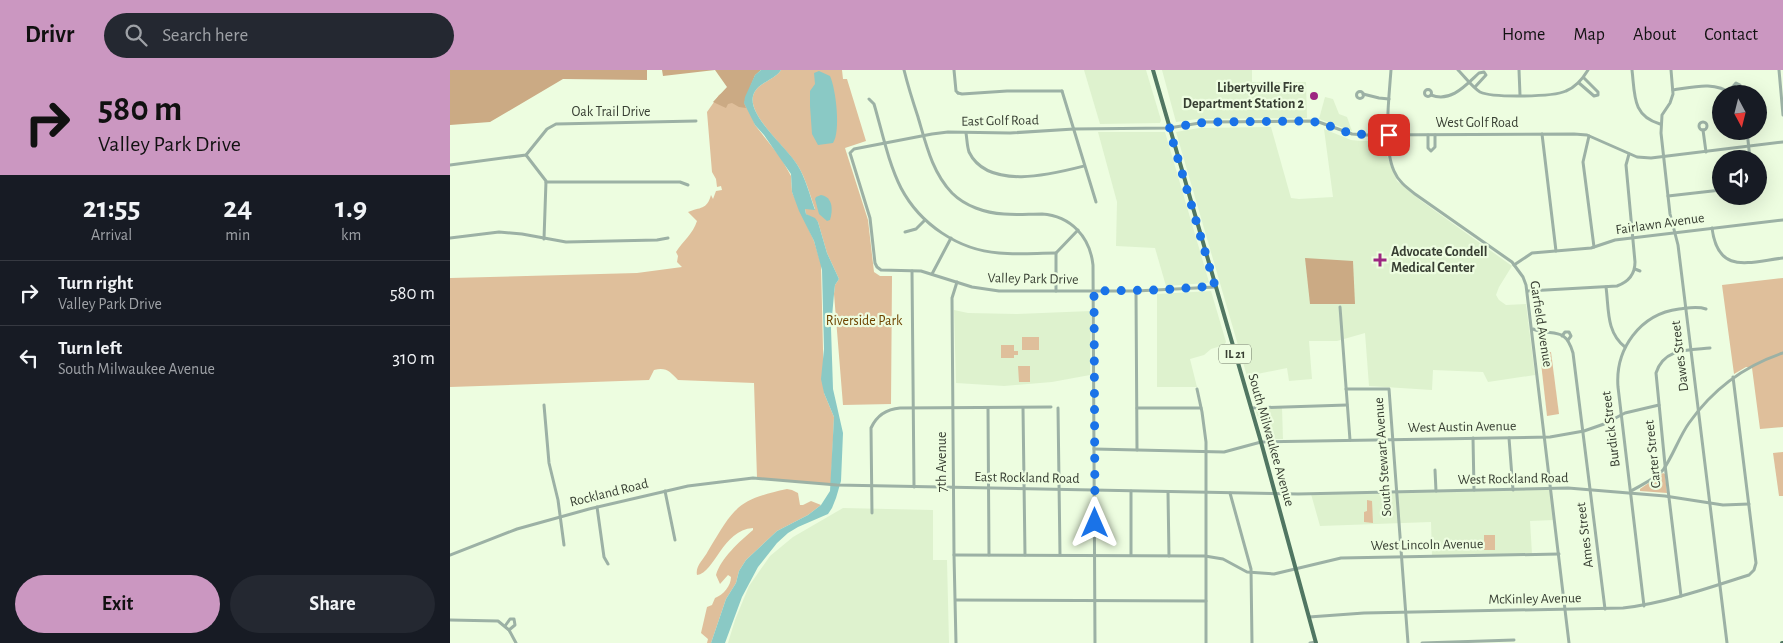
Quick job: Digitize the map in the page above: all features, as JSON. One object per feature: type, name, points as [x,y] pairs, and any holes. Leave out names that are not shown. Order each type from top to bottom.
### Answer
[{"type":"main road","name":"South Milwaukee Avenue","points":[[1152,70],[1276,494],[1316,642]]},
{"type":"street","points":[[904,70],[933,165],[937,174],[953,194],[964,202],[991,212],[1056,216],[1078,230],[1090,248],[1094,291],[1095,643]]},
{"type":"street","points":[[954,70],[957,94],[1062,90],[1096,202]]},
{"type":"street","name":"Garfield Avenue","points":[[1391,70],[1389,135],[1391,163],[1394,172],[1405,186],[1514,264],[1523,276],[1528,291],[1569,643]]},
{"type":"street","points":[[1458,70],[1481,92],[1493,96],[1556,94],[1570,89],[1579,83],[1588,70]]},
{"type":"street","points":[[1519,70],[1520,95]]},
{"type":"street","points":[[1632,70],[1635,99],[1639,110],[1649,120],[1660,124]]},
{"type":"street","name":"Dawes Street","points":[[1671,70],[1672,98],[1662,115],[1660,124],[1663,157],[1670,214],[1678,245],[1727,643]]},
{"type":"street","points":[[1779,70],[1783,115]]},
{"type":"street","points":[[1432,95],[1453,95],[1480,72],[1485,73],[1485,78],[1475,87]]},
{"type":"street","points":[[1579,83],[1594,96],[1598,95],[1598,92],[1584,78]]},
{"type":"street","points":[[1673,90],[1712,86]]},
{"type":"street","points":[[1363,94],[1389,99]]},
{"type":"street","points":[[869,99],[874,104],[901,188],[909,202],[925,220],[951,238],[976,249],[1000,254],[1056,253]]},
{"type":"street","name":"Oak Trail Drive","points":[[526,155],[547,129],[556,124],[696,121]]},
{"type":"street","name":"West Golf Road","points":[[1169,128],[1206,122],[1310,121],[1352,134],[1574,134],[1589,136],[1642,158],[1783,142]]},
{"type":"street","name":"East Golf Road","points":[[884,270],[876,266],[870,218],[850,156],[852,150],[948,132],[1010,134],[1074,129],[1169,128]]},
{"type":"street","points":[[1703,130],[1706,152]]},
{"type":"street","points":[[966,133],[970,154],[981,166],[994,173],[1012,176],[1050,175],[1084,166]]},
{"type":"street","points":[[1542,134],[1556,251]]},
{"type":"street","points":[[1428,135],[1428,148],[1431,151],[1435,147],[1435,135]]},
{"type":"street","points":[[1589,136],[1583,162],[1594,247]]},
{"type":"street","points":[[1748,140],[1749,150]]},
{"type":"street","points":[[1528,291],[1617,286],[1627,281],[1635,269],[1626,165],[1629,154]]},
{"type":"street","points":[[450,165],[526,155],[546,182],[544,239]]},
{"type":"street","points":[[546,182],[680,182],[688,185]]},
{"type":"street","points":[[1668,196],[1712,191]]},
{"type":"street","points":[[905,232],[916,229],[925,220]]},
{"type":"street","name":"Fairlawn Avenue","points":[[1514,264],[1532,253],[1594,247],[1615,240],[1783,220]]},
{"type":"street","points":[[1712,228],[1716,247],[1723,256],[1730,260],[1744,263],[1783,258]]},
{"type":"street","points":[[1056,291],[1056,253],[1078,230]]},
{"type":"street","points":[[450,238],[499,232],[575,242],[657,240],[668,238]]},
{"type":"street","points":[[932,274],[951,238]]},
{"type":"street","points":[[1635,269],[1640,271]]},
{"type":"street","name":"Valley Park Drive","points":[[884,270],[932,274],[989,290],[1136,291],[1215,286]]},
{"type":"street","points":[[912,271],[914,487]]},
{"type":"street","name":"7th Avenue","points":[[956,643],[952,298],[957,282]]},
{"type":"street","points":[[1606,287],[1611,330],[1617,341],[1625,347]]},
{"type":"street","points":[[1136,291],[1137,450]]},
{"type":"street","name":"Burdick Street","points":[[1644,606],[1617,372],[1625,347],[1638,328],[1652,318],[1664,312],[1698,306],[1706,309]]},
{"type":"street","points":[[1340,307],[1350,440]]},
{"type":"street","points":[[1532,329],[1541,332],[1551,332],[1568,340],[1571,336],[1570,332],[1565,332],[1562,336]]},
{"type":"street","points":[[1534,339],[1541,332]]},
{"type":"street","name":"Ames Street","points":[[1568,340],[1573,353],[1584,431],[1605,609]]},
{"type":"street","name":"Carter Street","points":[[1681,596],[1656,378],[1661,363],[1668,356],[1677,352],[1710,348]]},
{"type":"street","points":[[1630,492],[1657,475],[1664,468],[1688,424],[1715,392],[1733,377],[1758,362],[1783,353]]},
{"type":"street","points":[[1733,377],[1749,504]]},
{"type":"street","name":"South Stewart Avenue","points":[[1346,389],[1389,388],[1408,643]]},
{"type":"street","points":[[1197,389],[1205,435],[1206,643]]},
{"type":"street","points":[[544,405],[549,463],[558,500],[564,545]]},
{"type":"street","points":[[1251,408],[1347,405]]},
{"type":"street","name":"West Austin Avenue","points":[[1094,449],[1224,452],[1261,442],[1561,436],[1584,431],[1604,424],[1621,415],[1659,406]]},
{"type":"street","points":[[872,513],[872,428],[877,418],[890,410],[913,408],[1051,407]]},
{"type":"street","points":[[988,408],[989,555]]},
{"type":"street","points":[[1023,408],[1025,555]]},
{"type":"street","points":[[1058,408],[1060,555]]},
{"type":"street","points":[[1137,408],[1201,408]]},
{"type":"street","points":[[1474,438],[1474,490]]},
{"type":"street","points":[[1509,438],[1513,490]]},
{"type":"street","points":[[1436,470],[1436,491]]},
{"type":"street","name":"Rockland Road","points":[[450,555],[517,529],[665,491],[732,480],[778,480]]},
{"type":"street","name":"East Rockland Road","points":[[778,480],[846,486],[1276,494]]},
{"type":"street","name":"West Rockland Road","points":[[1276,494],[1591,489],[1669,496],[1732,506],[1749,504]]},
{"type":"street","points":[[665,491],[675,540]]},
{"type":"street","points":[[1131,491],[1131,555]]},
{"type":"street","points":[[1168,492],[1169,556]]},
{"type":"street","points":[[1230,493],[1250,562],[1252,643]]},
{"type":"street","name":"McKinley Avenue","points":[[1309,617],[1364,613],[1605,609],[1644,606],[1719,584],[1749,574],[1754,570],[1756,564],[1749,504]]},
{"type":"street","points":[[597,507],[604,557],[608,564]]},
{"type":"street","name":"West Lincoln Avenue","points":[[1251,573],[1274,574],[1337,559],[1559,554]]},
{"type":"street","points":[[954,555],[1205,556],[1223,559],[1243,571],[1251,573]]},
{"type":"street","points":[[956,600],[1206,601]]},
{"type":"street","points":[[505,626],[510,619],[514,619],[515,625],[509,630]]},
{"type":"street","points":[[450,620],[493,620],[505,626],[516,643]]},
{"type":"street","points":[[1422,643],[1514,640]]},
{"type":"street","points":[[1310,643],[1316,642]]},
{"type":"shaded area","points":[[450,70],[647,70],[647,80],[563,79],[490,122],[450,125]]},
{"type":"shaded area","points":[[662,70],[715,70],[663,76]]},
{"type":"shaded area","points":[[715,70],[761,70],[755,75],[744,103],[746,108],[732,103],[728,104],[726,108],[713,102],[727,87]]},
{"type":"shaded area","points":[[1084,70],[1146,70],[1161,120],[1160,123],[1100,124]]},
{"type":"shaded area","points":[[1162,70],[1252,70],[1252,82],[1306,82],[1307,118],[1197,119],[1176,122]]},
{"type":"shaded area","points":[[1325,97],[1333,99],[1339,114],[1347,117],[1352,131],[1319,119]]},
{"type":"shaded area","name":"Advocate Condell Medical Center","points":[[1271,127],[1291,198],[1299,199],[1333,197],[1324,129],[1351,140],[1385,141],[1387,156],[1397,181],[1420,200],[1512,266],[1496,295],[1506,305],[1526,304],[1535,375],[1488,382],[1483,372],[1433,370],[1432,390],[1369,386],[1365,333],[1337,341],[1309,341],[1312,379],[1289,381],[1287,368],[1247,376],[1176,132],[1199,128]]},
{"type":"shaded area","points":[[1098,132],[1165,132],[1209,282],[1166,286],[1155,248],[1116,246],[1117,202]]},
{"type":"shaded area","points":[[1305,258],[1353,261],[1355,304],[1310,304]]},
{"type":"shaded area","points":[[1211,291],[1226,342],[1224,345],[1211,349],[1204,355],[1190,359],[1197,387],[1157,387],[1157,294]]},
{"type":"shaded area","points":[[954,310],[968,313],[1017,314],[1091,311],[1090,375],[1052,382],[1004,386],[956,383]]},
{"type":"shaded area","points":[[1282,408],[1283,439],[1266,439],[1255,409]]},
{"type":"shaded area","points":[[1550,489],[1554,520],[1530,521],[1532,554],[1432,556],[1431,522],[1320,526],[1311,494]]},
{"type":"shaded area","points":[[843,508],[933,510],[933,560],[947,560],[949,643],[728,643],[749,586],[770,556],[793,537]]},
{"type":"green space","points":[[761,70],[755,75],[745,97],[755,125],[781,158],[791,176],[792,192],[814,241],[821,264],[824,393],[834,417],[831,485],[757,478],[754,383],[678,380],[662,369],[654,370],[649,380],[450,387],[450,278],[637,273],[682,267],[677,262],[678,256],[676,252],[697,221],[688,212],[705,206],[711,195],[713,199],[716,191],[722,190],[721,186],[717,187],[716,179],[712,172],[707,112],[719,95]]},
{"type":"green space","name":"Riverside Park","points":[[781,70],[842,70],[843,79],[847,79],[866,141],[845,148],[868,220],[874,272],[880,276],[892,276],[891,404],[843,405],[834,294],[835,285],[839,279],[827,253],[818,222],[806,214],[805,209],[815,209],[801,171],[762,122],[753,104],[755,91]]},
{"type":"green space","points":[[1783,278],[1783,427],[1760,429],[1752,368],[1746,367],[1734,374],[1722,285]]},
{"type":"green space","points":[[1022,337],[1039,337],[1039,350],[1022,350]]},
{"type":"green space","points":[[1001,345],[1014,345],[1014,351],[1018,351],[1018,355],[1014,355],[1014,358],[1001,358]]},
{"type":"green space","points":[[1551,352],[1559,414],[1547,416],[1540,354]]},
{"type":"green space","points":[[1018,366],[1030,366],[1030,382],[1019,382]]},
{"type":"green space","points":[[1783,452],[1783,496],[1779,496],[1773,453]]},
{"type":"green space","points":[[1663,473],[1665,474],[1667,493],[1640,491],[1640,489]]},
{"type":"green space","points":[[787,489],[798,493],[800,505],[811,501],[821,505],[808,515],[777,531],[746,560],[739,571],[736,583],[726,599],[711,643],[707,643],[708,639],[701,633],[707,607],[712,605],[715,598],[726,590],[731,580],[731,577],[728,575],[720,584],[716,575],[718,569],[731,551],[753,528],[742,531],[734,536],[726,543],[709,567],[697,575],[699,566],[724,525],[738,508],[757,497]]},
{"type":"green space","points":[[1367,500],[1372,501],[1373,523],[1364,522]]},
{"type":"green space","points":[[1484,535],[1495,535],[1495,550],[1484,550]]},
{"type":"water","points":[[761,70],[781,70],[755,91],[753,104],[762,123],[801,171],[815,210],[805,209],[806,214],[815,218],[818,222],[827,253],[839,279],[835,285],[831,328],[833,389],[843,433],[841,481],[836,498],[828,514],[798,527],[777,543],[758,567],[742,597],[725,643],[711,643],[726,599],[736,583],[739,571],[746,560],[777,531],[808,515],[821,505],[830,491],[834,417],[824,393],[821,379],[824,349],[822,270],[814,241],[792,192],[791,174],[755,125],[744,103],[755,75]]},
{"type":"water","points":[[819,71],[830,76],[832,82],[836,100],[837,130],[833,143],[818,145],[812,134],[810,91],[815,84],[814,73]]},
{"type":"water","points":[[821,195],[828,198],[832,208],[830,220],[827,221],[819,214],[815,199]]},
{"type":"place","name":"Libertyville Fire Department Station 2","points":[[1314,96]]},
{"type":"place","name":"Advocate Condell Medical Center","points":[[1380,260]]},
{"type":"route","points":[[1095,523],[1094,291],[1191,289],[1215,286],[1169,128],[1206,122],[1310,121],[1352,134],[1389,135]]}]
